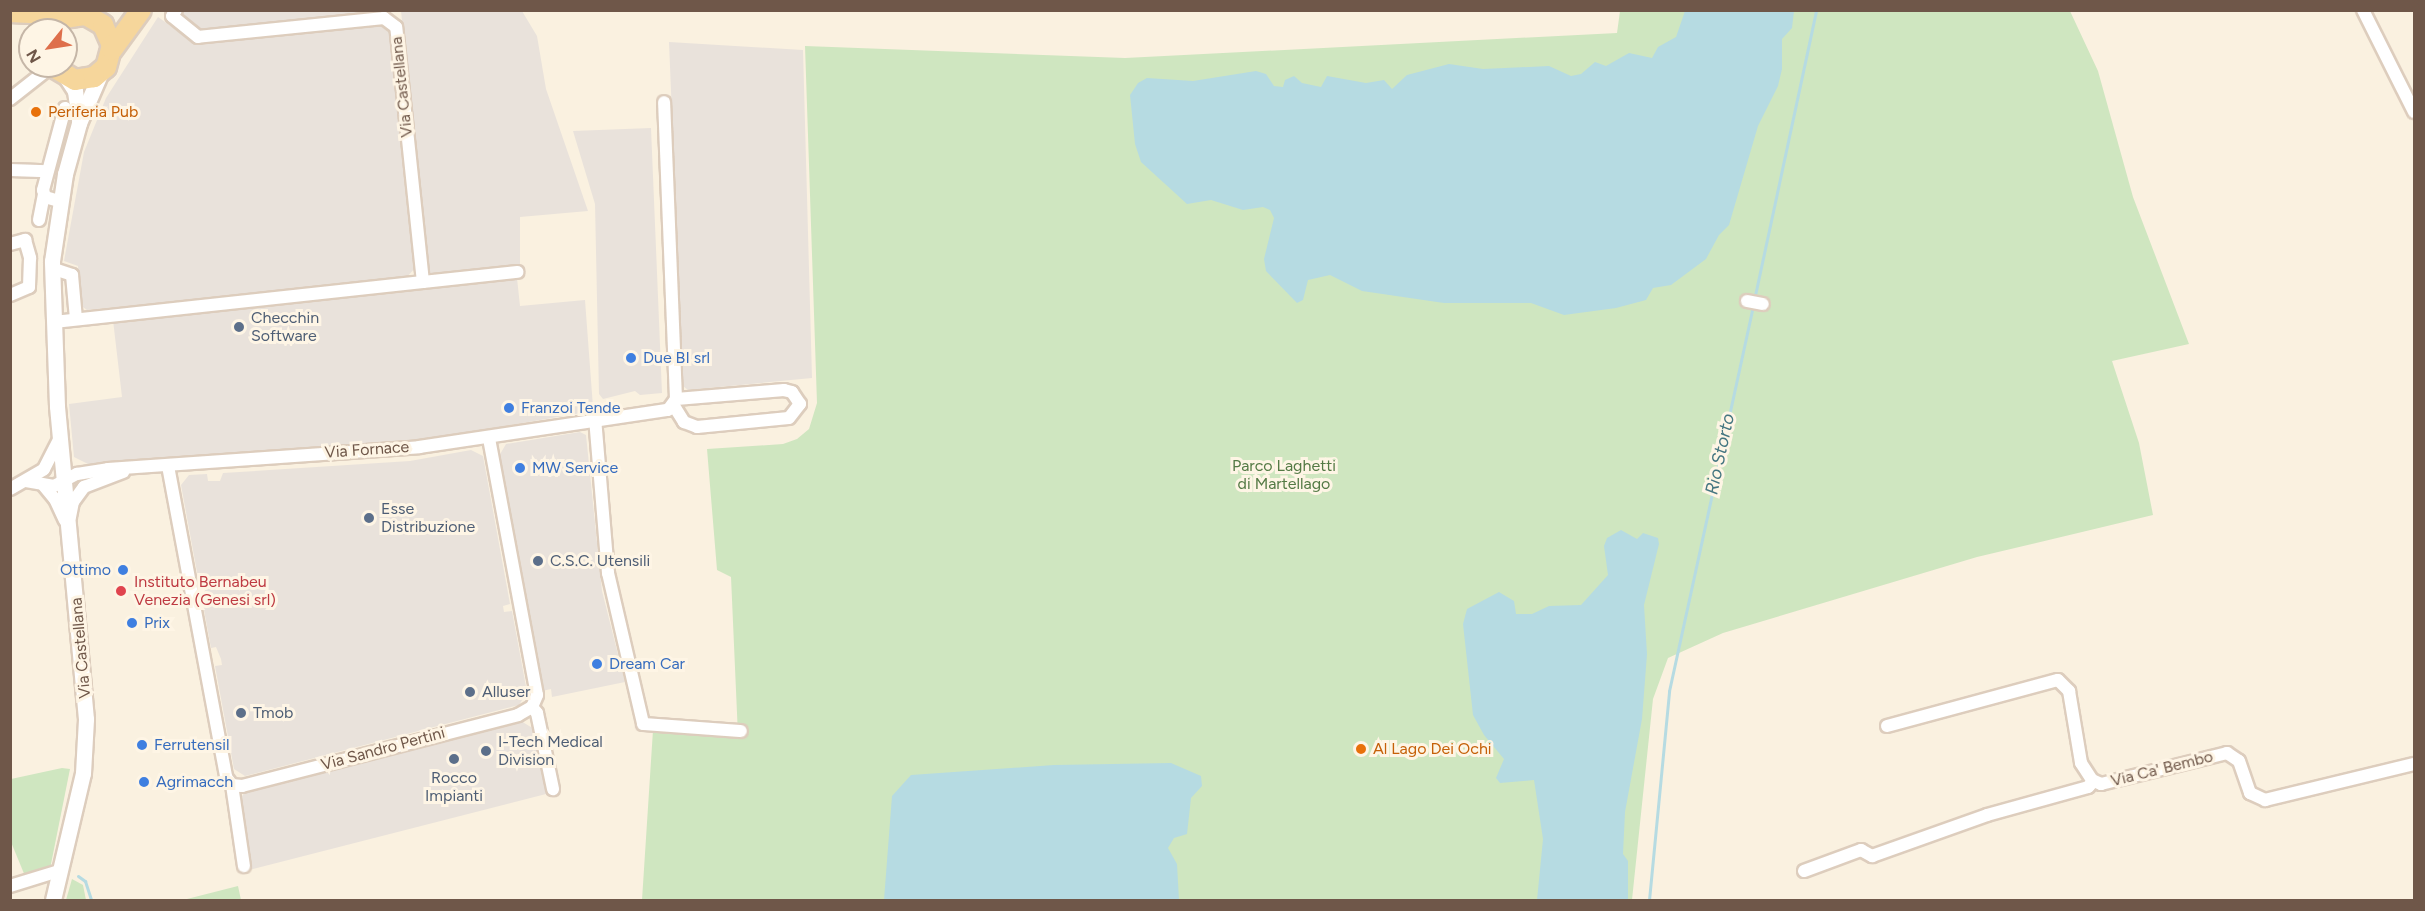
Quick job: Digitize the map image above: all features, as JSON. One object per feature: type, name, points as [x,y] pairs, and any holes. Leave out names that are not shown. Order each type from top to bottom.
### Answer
[{"type":"main road","points":[[10,12],[114,20],[139,10]]},
{"type":"main road","points":[[78,78],[84,80],[101,72],[112,50],[139,10]]},
{"type":"main road","points":[[68,18],[72,15]]},
{"type":"main road","points":[[93,17],[107,29],[112,50]]},
{"type":"street","name":"Via Castellana","points":[[176,10],[172,16],[198,36],[384,18],[396,27],[423,282]]},
{"type":"street","points":[[2363,10],[2415,112]]},
{"type":"street","name":"Via Castellana","points":[[52,900],[62,870],[83,773],[86,719],[60,438],[53,265],[59,201],[79,123],[101,72]]},
{"type":"street","points":[[10,99],[44,78]]},
{"type":"street","name":"Via Castellana","points":[[62,78],[78,101],[79,123]]},
{"type":"street","points":[[664,102],[675,402]]},
{"type":"street","points":[[39,220],[47,171],[65,108]]},
{"type":"street","points":[[10,170],[47,171]]},
{"type":"street","points":[[44,195],[59,201]]},
{"type":"street","points":[[10,244],[30,238],[29,287],[10,295]]},
{"type":"street","points":[[30,258],[72,274],[76,320]]},
{"type":"street","points":[[54,322],[517,272]]},
{"type":"street","points":[[1747,301],[1763,304]]},
{"type":"street","name":"Via Fornace","points":[[44,486],[82,473],[489,438],[675,402],[784,390],[792,392],[800,404],[789,418],[697,427],[684,422],[675,402]]},
{"type":"street","points":[[596,418],[608,573],[643,724],[741,731]]},
{"type":"street","points":[[60,438],[68,462],[82,473]]},
{"type":"street","points":[[10,489],[31,478],[50,462],[60,438]]},
{"type":"street","points":[[489,438],[537,695],[532,707],[537,713],[553,789]]},
{"type":"street","points":[[168,466],[226,777],[232,784],[244,866]]},
{"type":"street","name":"Via Fornace","points":[[84,488],[136,468]]},
{"type":"street","points":[[31,478],[64,481],[84,488],[73,502],[68,531]]},
{"type":"street","points":[[31,478],[44,486],[55,499],[68,531]]},
{"type":"street","name":"Via Ca' Bembo","points":[[1887,726],[2058,680],[2069,691],[2081,764],[2094,781],[2123,779],[2227,753],[2239,761],[2250,793],[2265,800],[2415,764]]},
{"type":"street","name":"Via Sandro Pertini","points":[[232,784],[242,786],[518,715],[532,707]]},
{"type":"street","points":[[1804,871],[1861,850],[1872,856],[1987,815],[2088,787],[2094,781]]},
{"type":"street","points":[[10,886],[62,870]]},
{"type":"shaded area","points":[[183,10],[390,11],[199,30],[182,17]]},
{"type":"shaded area","points":[[401,11],[522,11],[537,36],[546,89],[588,211],[520,217],[520,265],[429,275]]},
{"type":"shaded area","points":[[158,17],[195,43],[380,24],[390,33],[415,268],[406,278],[87,310],[80,305],[78,266],[64,261],[84,152],[106,98]]},
{"type":"shaded area","points":[[669,42],[803,50],[812,378],[688,390],[683,386]]},
{"type":"shaded area","points":[[651,128],[662,393],[640,395],[635,391],[603,399],[599,394],[595,204],[573,131]]},
{"type":"shaded area","points":[[517,278],[520,306],[585,300],[593,407],[587,412],[413,442],[90,465],[74,457],[69,404],[122,397],[113,320]]},
{"type":"shaded area","points":[[580,432],[586,435],[602,591],[625,682],[552,697],[551,689],[542,691],[499,456],[506,444]]},
{"type":"shaded area","points":[[471,450],[483,456],[510,604],[503,606],[504,612],[512,611],[527,692],[519,705],[245,776],[234,769],[215,666],[222,665],[221,659],[216,647],[211,648],[181,485],[189,475],[207,474],[208,481],[220,481],[223,473],[410,461]]},
{"type":"shaded area","points":[[521,721],[534,729],[546,794],[249,870],[237,805],[244,793]]},
{"type":"green space","name":"Parco Laghetti di Martellago","points":[[1620,11],[2070,11],[2098,71],[2133,197],[2189,344],[2112,361],[2139,443],[2153,515],[1977,557],[1723,633],[1668,658],[1653,699],[1632,900],[642,900],[653,730],[738,736],[731,577],[717,570],[707,449],[783,444],[797,439],[809,429],[817,403],[805,46],[1125,58],[1617,33]]},
{"type":"green space","points":[[62,768],[70,769],[50,869],[25,876],[11,842],[11,779]]},
{"type":"green space","points":[[72,879],[83,885],[86,900],[66,900]]},
{"type":"green space","points":[[238,886],[241,900],[183,900]]},
{"type":"water","points":[[1685,11],[1794,11],[1792,28],[1782,39],[1782,69],[1778,86],[1758,126],[1729,225],[1719,235],[1706,259],[1671,285],[1653,288],[1646,300],[1616,308],[1564,315],[1531,303],[1444,303],[1362,291],[1330,275],[1308,280],[1303,300],[1297,303],[1266,271],[1264,259],[1274,218],[1270,210],[1263,207],[1243,210],[1211,200],[1187,204],[1141,162],[1135,144],[1130,95],[1138,83],[1147,78],[1193,81],[1256,71],[1266,74],[1274,86],[1283,87],[1285,80],[1294,76],[1302,83],[1321,87],[1327,76],[1366,83],[1384,80],[1392,89],[1407,75],[1449,64],[1483,69],[1549,66],[1571,76],[1581,74],[1595,62],[1606,66],[1629,53],[1652,58],[1658,47],[1676,37]]},
{"type":"water","points":[[1621,530],[1637,539],[1643,533],[1658,538],[1659,544],[1644,605],[1647,654],[1642,719],[1625,812],[1623,854],[1628,861],[1628,900],[1537,900],[1543,839],[1534,780],[1500,783],[1496,778],[1504,759],[1484,735],[1473,715],[1463,624],[1467,609],[1499,592],[1514,601],[1516,614],[1532,614],[1549,606],[1581,605],[1608,575],[1604,546],[1607,538]]},
{"type":"water","points":[[1171,763],[1201,776],[1202,786],[1191,798],[1187,834],[1174,838],[1168,848],[1177,864],[1179,900],[884,900],[892,796],[911,775],[1054,765]]},
{"type":"waterway","name":"Rio Storto","points":[[1754,300],[1816,10]]},
{"type":"waterway","name":"Rio Storto","points":[[1649,900],[1669,691],[1753,306]]},
{"type":"waterway","points":[[78,876],[85,881],[91,900]]},
{"type":"place","name":"Periferia Pub","points":[[36,112]]},
{"type":"place","name":"Checchin Software","points":[[239,327]]},
{"type":"place","name":"Due BI srl","points":[[631,358]]},
{"type":"place","name":"Franzoi Tende","points":[[509,408]]},
{"type":"place","name":"MW Service","points":[[520,468]]},
{"type":"place","name":"Esse Distribuzione","points":[[369,518]]},
{"type":"place","name":"C.S.C. Utensili","points":[[538,561]]},
{"type":"place","name":"Ottimo","points":[[123,570]]},
{"type":"place","name":"Instituto Bernabeu Venezia (Genesi srl)","points":[[121,591]]},
{"type":"place","name":"Prix","points":[[132,623]]},
{"type":"place","name":"Dream Car","points":[[597,664]]},
{"type":"place","name":"Alluser","points":[[470,692]]},
{"type":"place","name":"Tmob","points":[[241,713]]},
{"type":"place","name":"Ferrutensil","points":[[142,745]]},
{"type":"place","name":"Al Lago Dei Ochi","points":[[1361,749]]},
{"type":"place","name":"I-Tech Medical Division","points":[[486,751]]},
{"type":"place","name":"Rocco Impianti","points":[[454,759]]},
{"type":"place","name":"Agrimacch","points":[[144,782]]}]
